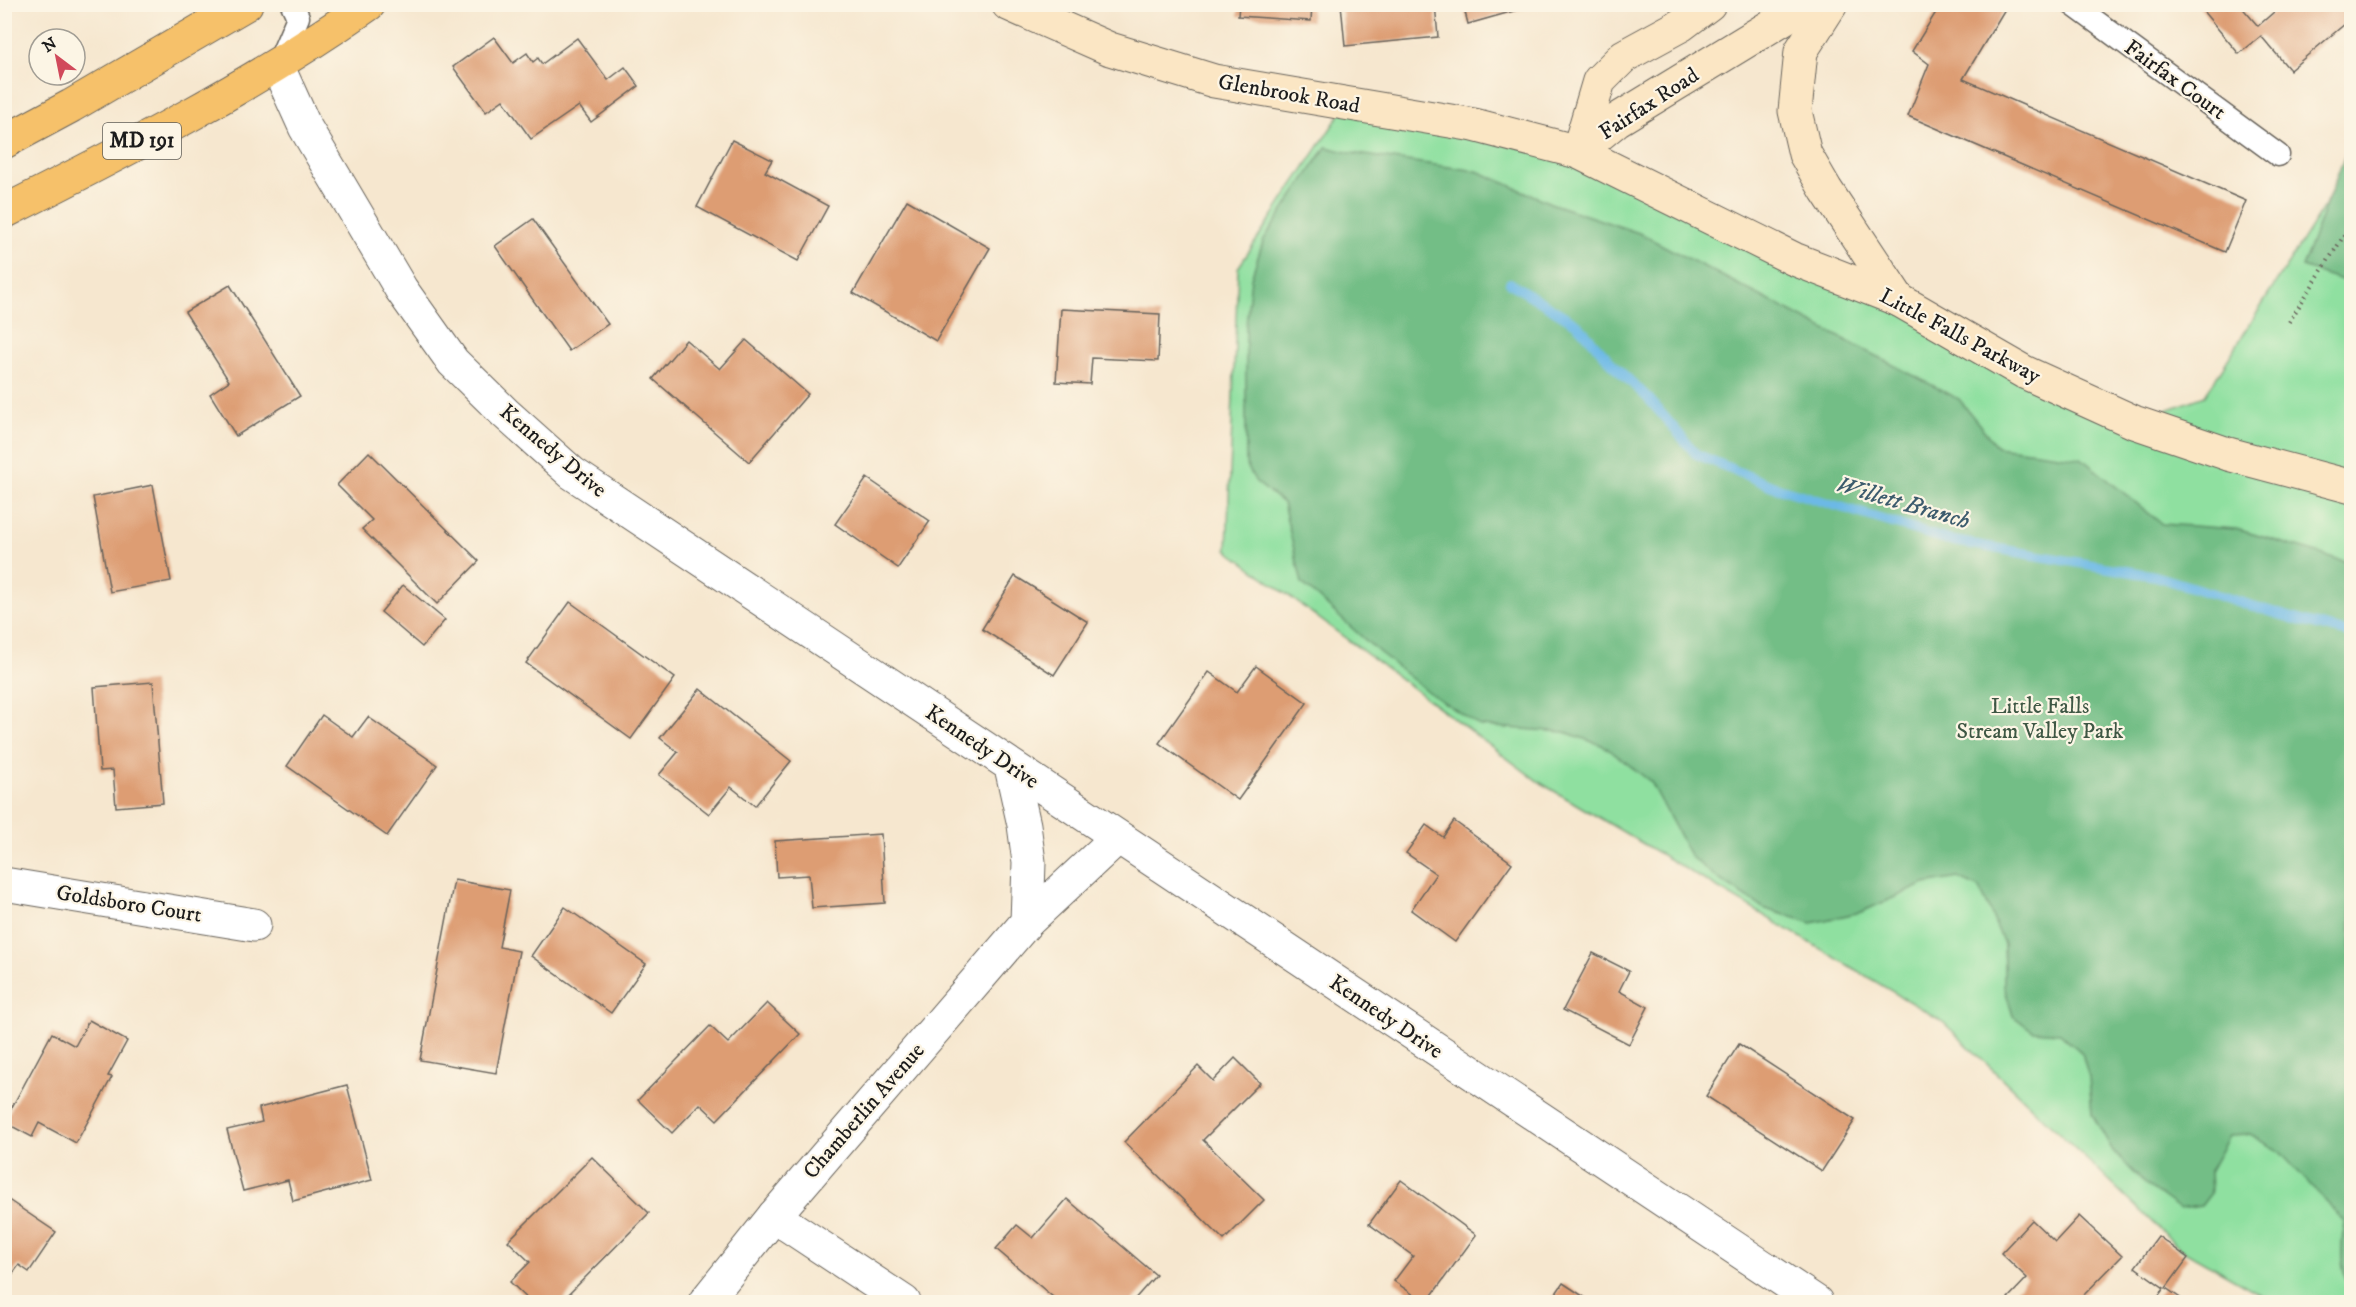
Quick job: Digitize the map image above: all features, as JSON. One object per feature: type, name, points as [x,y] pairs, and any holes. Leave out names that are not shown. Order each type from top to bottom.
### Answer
[{"type":"main road","name":"MD 191","points":[[4,141],[81,101],[246,4]]},
{"type":"main road","name":"MD 191","points":[[4,212],[100,164],[277,65],[369,4]]},
{"type":"street","name":"Glenbrook Road","points":[[1008,4],[1050,12],[1110,49],[1214,81],[1474,125],[1578,152]]},
{"type":"street","name":"Fairfax Road","points":[[1578,152],[1599,81],[1624,56],[1681,25],[1709,4]]},
{"type":"street","name":"Fairfax Road","points":[[1578,152],[1617,120],[1807,4]]},
{"type":"street","points":[[1831,4],[1801,51],[1795,111],[1805,154],[1826,190],[1899,300]]},
{"type":"street","name":"Kennedy Drive","points":[[277,65],[305,127],[401,289],[453,362],[505,413],[572,473],[1807,1299]]},
{"type":"street","name":"Little Falls Parkway","points":[[1578,152],[1794,259],[1899,300],[2024,372],[2134,422],[2228,454],[2352,487]]},
{"type":"street","name":"Little Falls Parkway","points":[[2319,478],[2352,501]]},
{"type":"street","points":[[1011,767],[1024,825],[1029,862],[1027,922]]},
{"type":"street","name":"Chamberlin Avenue","points":[[705,1302],[774,1216],[1027,922],[1117,838]]},
{"type":"street","name":"Goldsboro Court","points":[[4,884],[254,925]]},
{"type":"street","points":[[774,1216],[904,1302]]},
{"type":"lane","points":[[277,65],[298,17],[292,4]]},
{"type":"lane","name":"Fairfax Court","points":[[2072,4],[2278,155]]},
{"type":"path","points":[[2289,322],[2352,224]]},
{"type":"green space","name":"Little Falls Stream Valley Park","points":[[1346,105],[1578,152],[2134,422],[2205,396],[2351,163],[2351,1302],[2274,1302],[2179,1248],[1942,1021],[1539,782],[1227,550],[1238,268]]},
{"type":"green space","points":[[2351,140],[2352,283],[2302,267]]},
{"type":"green space","name":"Little Falls Stream Valley Park","points":[[1326,147],[1351,153],[1477,171],[1553,204],[1639,233],[1959,399],[1997,447],[2081,458],[2162,524],[2236,529],[2351,563],[2351,1294],[2344,1275],[2342,1258],[2344,1221],[2279,1151],[2250,1135],[2229,1136],[2210,1170],[2211,1193],[2201,1206],[2180,1209],[2145,1184],[2113,1151],[2092,1114],[2089,1078],[2082,1053],[2060,1033],[2033,1031],[2013,1016],[2004,986],[2004,944],[1980,888],[1958,878],[1925,884],[1861,912],[1812,923],[1765,909],[1717,878],[1691,857],[1651,782],[1604,746],[1565,732],[1480,726],[1428,692],[1373,647],[1302,583],[1283,503],[1256,482],[1246,464],[1246,326],[1251,278],[1264,239]]},
{"type":"building","points":[[1239,4],[1312,4],[1311,21],[1238,16]]},
{"type":"building","points":[[1341,4],[1435,4],[1438,37],[1345,46]]},
{"type":"building","points":[[1463,4],[1527,4],[1528,7],[1468,24]]},
{"type":"building","points":[[1941,4],[2008,4],[1963,79],[2246,201],[2225,252],[1908,116],[1929,64],[1912,51]]},
{"type":"building","points":[[2197,4],[2239,4],[2258,26],[2283,4],[2352,4],[2352,18],[2290,70],[2261,36],[2239,54]]},
{"type":"building","points":[[494,37],[513,63],[527,53],[533,62],[538,58],[542,64],[577,38],[608,80],[625,67],[639,86],[591,122],[579,106],[531,139],[503,100],[486,112],[453,67]]},
{"type":"building","points":[[732,140],[772,160],[765,172],[828,206],[798,261],[697,207]]},
{"type":"building","points":[[907,200],[990,248],[936,341],[853,293]]},
{"type":"building","points":[[533,219],[608,324],[569,351],[495,246]]},
{"type":"building","points":[[230,285],[300,396],[236,436],[210,394],[229,381],[185,312]]},
{"type":"building","points":[[1061,309],[1160,314],[1158,361],[1092,358],[1090,384],[1056,382]]},
{"type":"building","points":[[686,340],[720,369],[746,340],[808,394],[749,462],[653,379]]},
{"type":"building","points":[[369,452],[479,561],[437,604],[362,529],[372,520],[337,485]]},
{"type":"building","points":[[867,478],[930,521],[898,568],[835,524]]},
{"type":"building","points":[[153,485],[171,581],[110,592],[93,497]]},
{"type":"building","points":[[1015,576],[1088,622],[1054,675],[982,629]]},
{"type":"building","points":[[403,585],[445,620],[422,647],[381,612]]},
{"type":"building","points":[[570,602],[675,678],[631,739],[526,663]]},
{"type":"building","points":[[1256,666],[1307,703],[1238,800],[1159,743],[1209,672],[1237,692]]},
{"type":"building","points":[[153,682],[163,803],[116,807],[113,770],[100,771],[94,687]]},
{"type":"building","points":[[700,689],[791,761],[755,806],[731,787],[709,814],[659,775],[678,752],[660,738]]},
{"type":"building","points":[[322,715],[353,737],[368,717],[437,765],[387,836],[287,766]]},
{"type":"building","points":[[1454,821],[1512,863],[1455,942],[1411,910],[1436,874],[1406,853],[1426,825],[1443,837]]},
{"type":"building","points":[[881,834],[885,903],[812,908],[809,875],[777,877],[775,841]]},
{"type":"building","points":[[454,880],[510,890],[499,947],[519,951],[496,1073],[420,1060]]},
{"type":"building","points":[[565,907],[646,964],[611,1013],[531,956]]},
{"type":"building","points":[[1593,953],[1629,971],[1619,991],[1648,1007],[1629,1044],[1563,1010]]},
{"type":"building","points":[[767,1003],[800,1034],[717,1120],[700,1104],[672,1133],[638,1100],[710,1026],[728,1043]]},
{"type":"building","points":[[89,1020],[127,1041],[108,1076],[112,1077],[76,1143],[39,1123],[32,1137],[4,1122],[52,1033],[75,1046]]},
{"type":"building","points":[[1739,1044],[1855,1120],[1822,1171],[1706,1096]]},
{"type":"building","points":[[1235,1058],[1260,1083],[1203,1140],[1264,1200],[1224,1240],[1124,1142],[1198,1066],[1213,1081]]},
{"type":"building","points":[[347,1085],[372,1180],[293,1201],[288,1180],[243,1191],[227,1130],[262,1122],[259,1108]]},
{"type":"building","points":[[592,1157],[649,1213],[561,1302],[531,1302],[510,1282],[530,1262],[508,1241]]},
{"type":"building","points":[[1401,1180],[1476,1235],[1427,1302],[1394,1281],[1413,1256],[1369,1224]]},
{"type":"building","points":[[4,1197],[56,1232],[29,1272],[19,1265],[4,1286]]},
{"type":"building","points":[[1067,1199],[1156,1275],[1132,1302],[1059,1302],[996,1249],[1017,1225],[1033,1238]]},
{"type":"building","points":[[2079,1216],[2122,1256],[2077,1302],[2012,1302],[2008,1298],[2027,1278],[2001,1253],[2032,1220],[2055,1242]]},
{"type":"building","points":[[2158,1236],[2188,1258],[2166,1288],[2186,1302],[2154,1302],[2164,1288],[2135,1267]]},
{"type":"building","points":[[1563,1283],[1592,1302],[1550,1302]]},
{"type":"waterway","name":"Willett Branch","points":[[1510,283],[1577,324],[1616,368],[1648,398],[1696,454],[1772,486],[1948,540],[2155,576],[2352,634]]}]
